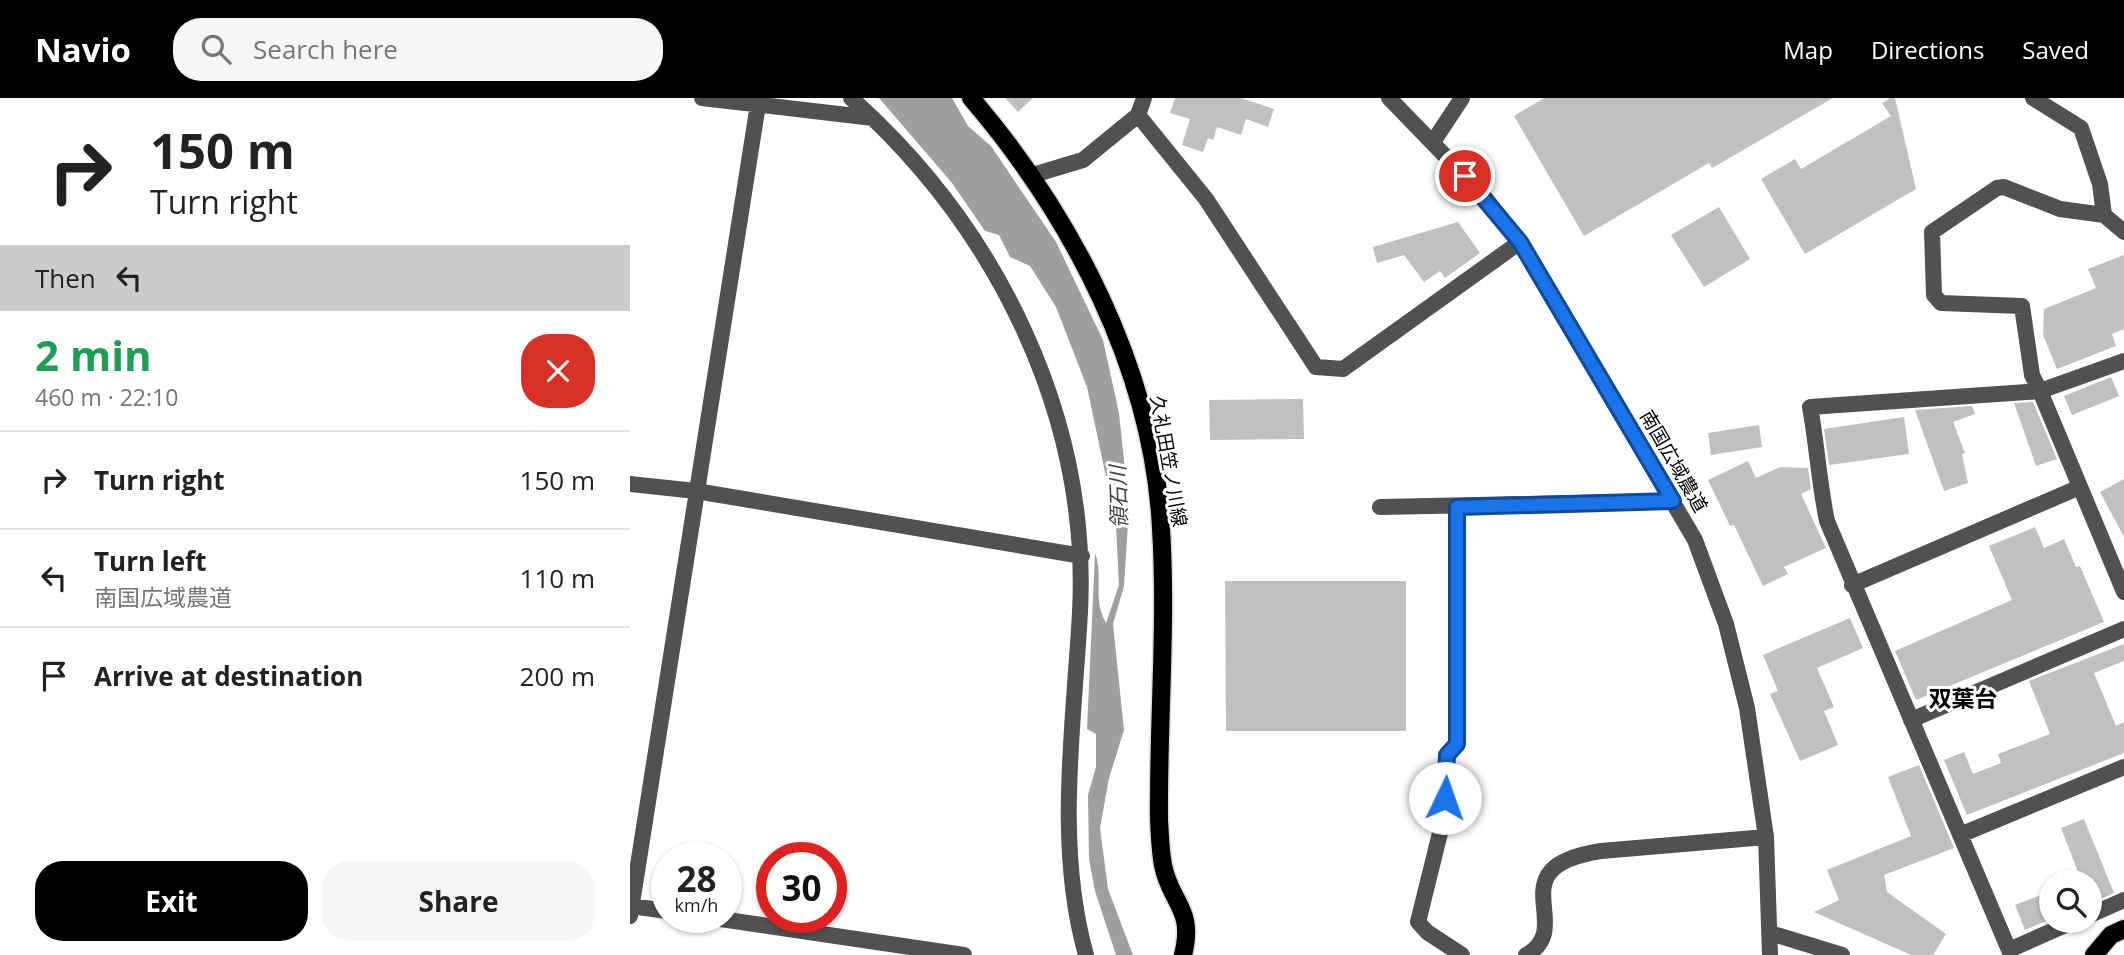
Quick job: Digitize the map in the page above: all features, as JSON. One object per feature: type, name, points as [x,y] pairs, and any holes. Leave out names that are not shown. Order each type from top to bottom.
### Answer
[{"type":"main road","name":"久礼田笠ノ川線","points":[[971,98],[1033,175],[1086,268],[1115,332],[1137,393],[1153,464],[1161,525],[1158,728],[1159,820],[1163,866],[1171,889],[1185,913],[1186,952]]},
{"type":"main road","points":[[2094,955],[2111,935],[2124,929]]},
{"type":"street","points":[[702,98],[759,102],[873,118]]},
{"type":"street","points":[[850,98],[926,173],[1006,290],[1040,364],[1058,422],[1082,556],[1070,855],[1086,955]]},
{"type":"street","points":[[1033,175],[1083,160],[1138,115],[1144,98]]},
{"type":"street","name":"南国広域農道","points":[[1388,98],[1433,142],[1520,242],[1695,540],[1726,624],[1747,708],[1766,836],[1770,955]]},
{"type":"street","points":[[1433,142],[1462,98]]},
{"type":"street","points":[[2033,98],[2081,128],[2099,184],[2104,215]]},
{"type":"street","points":[[651,910],[631,909],[759,102]]},
{"type":"street","points":[[1138,115],[1206,199],[1316,367],[1343,369],[1520,242]]},
{"type":"street","points":[[2124,232],[2104,215],[2060,209],[2000,187],[1933,232],[1936,299],[1948,304],[2022,306],[2032,375],[2124,592]]},
{"type":"street","points":[[2048,933],[2009,950],[1852,585],[1828,521],[1819,483],[1817,446],[1810,407],[2040,391],[2124,361]]},
{"type":"street","points":[[630,484],[696,491],[1082,556]]},
{"type":"street","points":[[1852,585],[2080,487]]},
{"type":"street","points":[[1380,507],[1673,501]]},
{"type":"street","points":[[1457,507],[1457,744],[1447,755],[1443,821],[1419,922],[1427,932],[1462,955]]},
{"type":"street","points":[[1911,720],[2124,629]]},
{"type":"street","points":[[1960,835],[2124,767]]},
{"type":"street","points":[[1525,955],[1537,949],[1543,939],[1543,882],[1548,871],[1574,855],[1766,836]]},
{"type":"street","points":[[2102,910],[2124,902]]},
{"type":"street","points":[[742,922],[964,955]]},
{"type":"street","points":[[1770,933],[1842,955]]},
{"type":"water","name":"領石川","points":[[879,98],[952,98],[968,126],[991,146],[1056,242],[1103,340],[1119,413],[1129,508],[1124,586],[1113,624],[1124,730],[1109,778],[1100,828],[1108,889],[1133,955],[1116,955],[1095,891],[1089,859],[1088,795],[1096,767],[1096,734],[1087,729],[1095,553],[1099,571],[1100,605],[1106,623],[1119,585],[1116,524],[1087,387],[1056,307],[1030,266],[1010,257],[999,235],[985,231],[952,183]]},
{"type":"building","points":[[1005,98],[1033,98],[1018,112]]},
{"type":"building","points":[[1175,98],[1241,98],[1274,109],[1268,127],[1246,119],[1241,135],[1217,127],[1213,140],[1208,138],[1203,152],[1182,145],[1190,119],[1170,113]]},
{"type":"building","points":[[1544,98],[1833,98],[1712,168],[1709,163],[1584,236],[1514,116]]},
{"type":"building","points":[[1895,98],[1916,189],[1805,254],[1761,179],[1795,159],[1801,169],[1891,116],[1882,103]]},
{"type":"building","points":[[1719,207],[1750,259],[1704,287],[1671,235]]},
{"type":"building","points":[[1458,222],[1480,253],[1445,278],[1440,271],[1424,282],[1404,255],[1377,263],[1373,247]]},
{"type":"building","points":[[2124,255],[2124,329],[2112,334],[2116,346],[2057,369],[2043,335],[2044,309],[2096,288],[2088,269]]},
{"type":"building","points":[[2111,377],[2119,396],[2072,415],[2064,396]]},
{"type":"building","points":[[1303,399],[1304,439],[1210,440],[1209,400]]},
{"type":"building","points":[[2033,402],[2057,459],[2036,466],[2014,403]]},
{"type":"building","points":[[1972,406],[1975,414],[1953,422],[1965,453],[1962,454],[1968,483],[1944,491],[1915,410]]},
{"type":"building","points":[[1904,417],[1909,454],[1829,465],[1824,429]]},
{"type":"building","points":[[1759,425],[1762,447],[1711,455],[1708,433]]},
{"type":"building","points":[[1748,461],[1756,478],[1780,467],[1808,468],[1811,489],[1801,494],[1826,548],[1784,567],[1788,574],[1763,586],[1734,525],[1730,526],[1708,480]]},
{"type":"building","points":[[2124,479],[2124,537],[2100,492]]},
{"type":"building","points":[[2035,527],[2044,548],[2064,539],[2076,567],[2080,566],[2104,622],[1916,700],[1895,651],[2012,600],[1989,546]]},
{"type":"building","points":[[1225,581],[1406,581],[1406,731],[1226,731]]},
{"type":"building","points":[[1850,618],[1863,648],[1817,668],[1834,707],[1824,711],[1838,745],[1800,761],[1770,694],[1778,691],[1763,655]]},
{"type":"building","points":[[2124,644],[2124,661],[2094,673],[2116,726],[2124,722],[2124,753],[1967,815],[1944,760],[1964,752],[1973,774],[2001,763],[1998,754],[2050,734],[2029,681]]},
{"type":"building","points":[[1919,765],[1954,848],[1884,875],[1887,892],[1946,934],[1933,955],[1911,955],[1814,912],[1839,900],[1827,870],[1911,836],[1888,777]]},
{"type":"building","points":[[2084,819],[2114,893],[2102,898],[2102,870],[2077,870],[2061,828]]},
{"type":"building","points":[[2039,896],[2039,924],[2025,930],[2015,905]]},
{"type":"district","name":"双葉台","points":[[1963,699]]},
{"type":"route","points":[[1445,798],[1447,755],[1457,744],[1457,507],[1673,501],[1520,242],[1465,176]]}]
